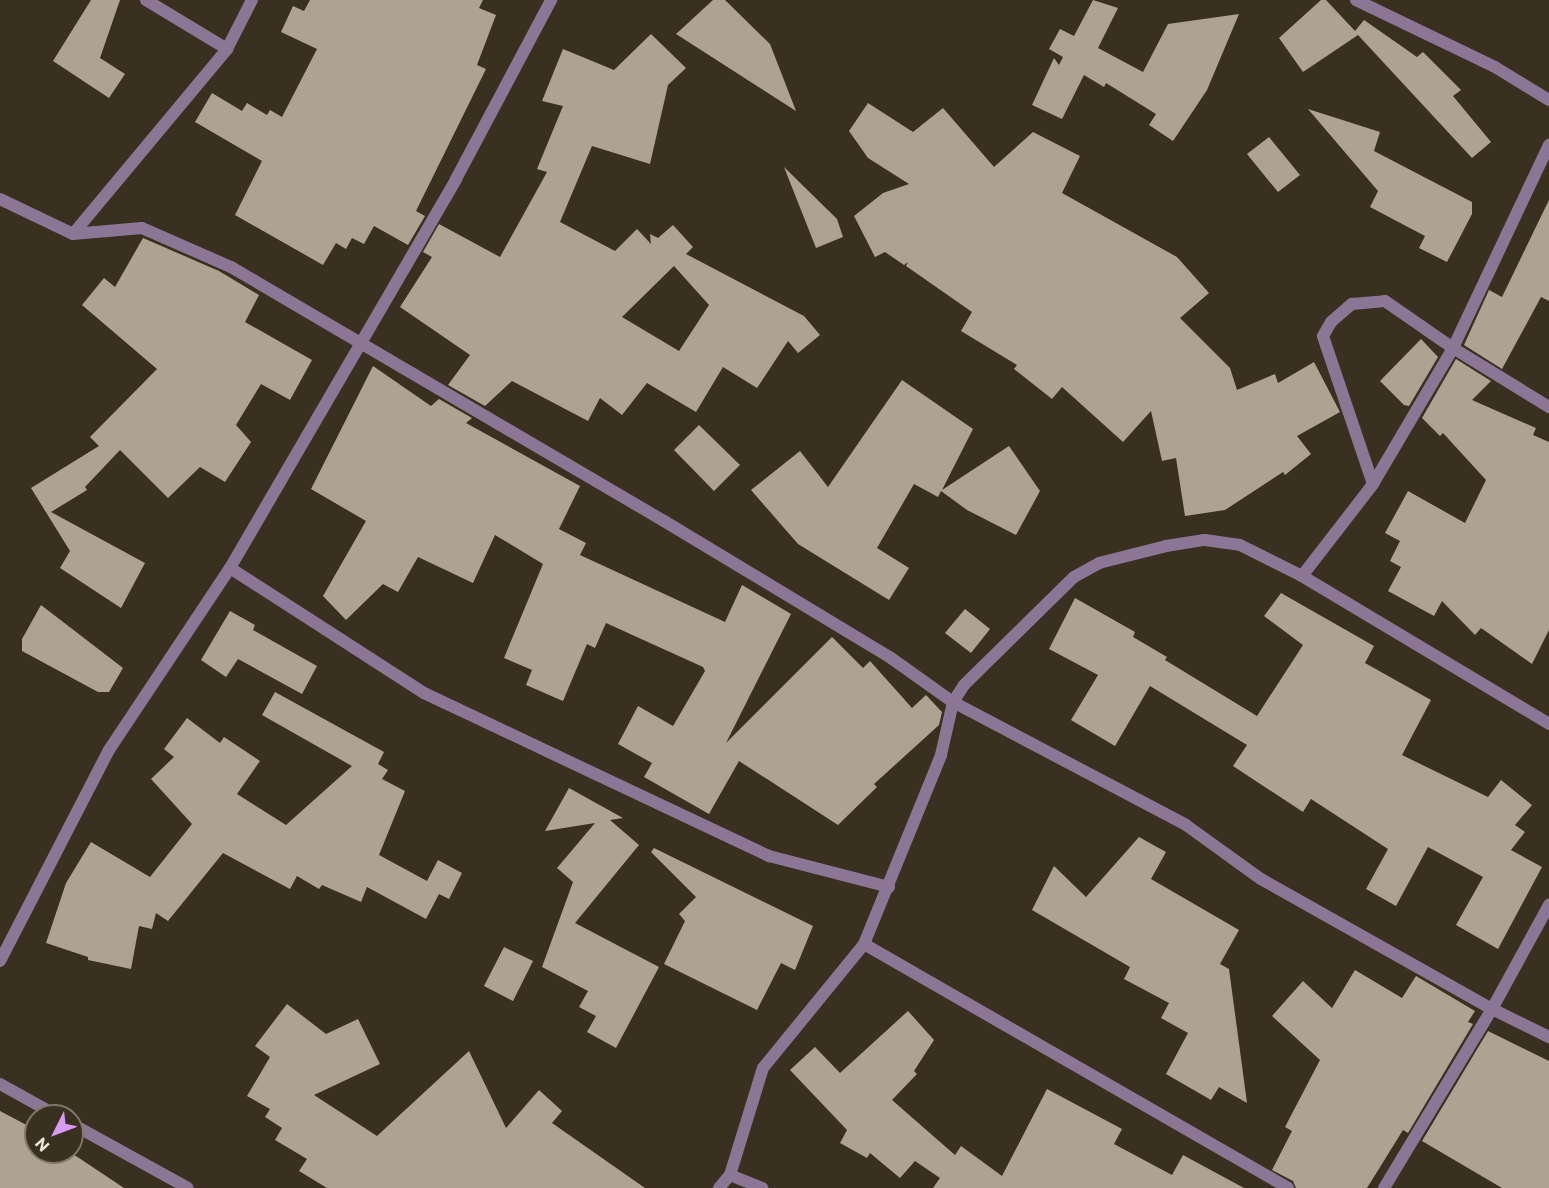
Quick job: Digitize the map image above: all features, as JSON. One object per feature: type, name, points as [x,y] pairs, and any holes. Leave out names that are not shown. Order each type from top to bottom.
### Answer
[{"type":"street","points":[[146,0],[227,49]]},
{"type":"street","points":[[73,234],[227,49],[252,0]]},
{"type":"street","points":[[0,962],[109,750],[231,568],[362,343],[551,0]]},
{"type":"street","points":[[1356,0],[1495,67],[1549,100]]},
{"type":"street","points":[[1302,576],[1372,484],[1453,348],[1549,145]]},
{"type":"street","points":[[0,198],[73,234],[142,228],[231,267],[891,658],[953,702],[1186,825],[1261,879],[1492,1009],[1549,1037]]},
{"type":"street","points":[[1372,484],[1323,336],[1331,322],[1353,304],[1385,302],[1453,348],[1549,407]]},
{"type":"street","points":[[719,1188],[730,1175],[763,1068],[864,944],[941,755],[953,702],[964,685],[1074,577],[1099,563],[1205,540],[1240,545],[1302,576],[1549,724]]},
{"type":"street","points":[[231,568],[424,693],[769,856],[889,887]]},
{"type":"street","points":[[1384,1188],[1492,1009],[1549,905]]},
{"type":"street","points":[[864,944],[1288,1188]]},
{"type":"street","points":[[0,1084],[36,1104]]},
{"type":"street","points":[[84,1131],[188,1188]]},
{"type":"street","points":[[730,1175],[762,1188]]},
{"type":"building","points":[[91,0],[120,0],[100,58],[125,74],[109,98],[53,61]]},
{"type":"building","points":[[310,0],[483,0],[479,8],[496,15],[477,65],[486,69],[416,211],[425,216],[408,245],[374,226],[364,244],[352,238],[346,249],[336,243],[323,265],[235,215],[262,161],[195,122],[212,93],[242,111],[247,103],[267,115],[270,110],[282,117],[317,49],[281,32],[293,6],[304,11]]},
{"type":"building","points":[[713,0],[725,0],[770,44],[796,111],[676,34]]},
{"type":"building","points":[[1093,0],[1118,8],[1098,48],[1143,72],[1168,24],[1239,14],[1207,90],[1173,141],[1149,125],[1156,114],[1106,83],[1104,87],[1084,75],[1062,119],[1032,105],[1054,58],[1059,65],[1063,57],[1049,49],[1060,29],[1074,36]]},
{"type":"building","points":[[1321,0],[1326,0],[1355,31],[1364,20],[1417,57],[1423,52],[1461,90],[1453,96],[1491,142],[1472,158],[1358,35],[1303,72],[1279,38]]},
{"type":"building","points":[[651,34],[686,68],[668,85],[650,164],[592,146],[560,222],[615,251],[637,229],[651,244],[650,234],[658,238],[673,225],[693,247],[686,254],[804,316],[820,335],[798,353],[788,341],[757,388],[723,367],[696,412],[647,383],[622,415],[600,398],[588,421],[512,381],[485,406],[448,385],[470,355],[400,307],[432,257],[423,252],[439,224],[500,257],[547,172],[537,169],[563,106],[542,101],[563,49],[614,70]],"holes":[[[674,266],[709,305],[679,351],[622,317]]]},
{"type":"building","points":[[868,103],[913,132],[943,108],[994,167],[1033,132],[1080,156],[1062,193],[1177,257],[1209,293],[1180,318],[1230,368],[1237,390],[1275,374],[1278,383],[1314,362],[1340,412],[1297,436],[1311,454],[1285,475],[1283,472],[1225,510],[1185,516],[1176,458],[1162,461],[1151,411],[1123,442],[1062,387],[1052,399],[1014,369],[1017,365],[961,331],[972,312],[906,266],[908,262],[904,265],[885,252],[875,257],[854,216],[883,193],[909,184],[868,158],[849,131]]},
{"type":"building","points":[[1308,109],[1380,132],[1374,151],[1472,202],[1472,214],[1447,262],[1419,248],[1425,236],[1370,207],[1378,191]]},
{"type":"building","points":[[1269,137],[1300,175],[1278,192],[1247,154]]},
{"type":"building","points":[[784,167],[837,219],[843,237],[816,248]]},
{"type":"building","points":[[1549,200],[1549,301],[1541,297],[1502,369],[1464,345],[1489,290],[1502,297]]},
{"type":"building","points":[[143,238],[219,271],[259,295],[245,322],[312,360],[290,400],[261,384],[236,425],[251,442],[225,482],[200,467],[168,498],[120,450],[85,487],[87,490],[51,512],[145,563],[121,608],[60,568],[70,551],[31,488],[99,446],[90,437],[157,369],[82,305],[104,278],[115,287]]},
{"type":"building","points":[[1421,339],[1438,357],[1409,406],[1404,405],[1380,381]]},
{"type":"building","points":[[1456,359],[1491,381],[1472,400],[1536,428],[1533,435],[1549,442],[1549,630],[1532,664],[1481,628],[1475,635],[1442,601],[1434,616],[1388,591],[1401,567],[1390,561],[1400,541],[1385,533],[1408,491],[1465,523],[1486,480],[1443,433],[1440,436],[1422,418]]},
{"type":"building","points":[[373,366],[431,406],[439,399],[472,418],[466,423],[580,486],[559,529],[586,543],[580,555],[725,622],[742,585],[791,614],[726,743],[832,637],[863,668],[870,661],[912,708],[926,695],[942,712],[939,725],[874,784],[877,787],[838,825],[739,761],[709,814],[644,777],[652,763],[618,744],[638,706],[673,726],[705,671],[703,667],[606,623],[595,648],[587,644],[563,701],[526,685],[532,670],[504,658],[543,564],[495,535],[473,583],[418,557],[398,592],[383,584],[346,620],[323,596],[366,521],[311,489]]},
{"type":"building","points":[[902,380],[973,429],[942,490],[1009,446],[1040,491],[1016,535],[967,510],[941,491],[938,497],[914,484],[877,548],[909,568],[889,600],[798,544],[751,490],[800,451],[828,487]]},
{"type":"building","points":[[699,425],[740,465],[714,491],[674,450]]},
{"type":"building","points":[[1281,593],[1374,646],[1365,663],[1431,700],[1402,755],[1488,797],[1501,780],[1532,805],[1515,825],[1525,832],[1511,850],[1542,867],[1498,949],[1456,925],[1483,877],[1428,847],[1396,906],[1366,889],[1388,849],[1311,799],[1303,812],[1233,766],[1247,745],[1150,686],[1115,746],[1071,720],[1098,675],[1049,649],[1075,598],[1135,632],[1133,637],[1167,657],[1165,660],[1257,716],[1303,645],[1264,616]]},
{"type":"building","points":[[41,605],[123,668],[109,692],[98,692],[22,651],[22,639]]},
{"type":"building","points":[[965,609],[990,629],[971,653],[945,633]]},
{"type":"building","points":[[230,611],[255,625],[253,630],[317,666],[302,694],[238,659],[226,677],[201,660]]},
{"type":"building","points":[[275,692],[384,752],[378,764],[388,770],[382,779],[405,791],[379,855],[427,881],[438,860],[462,873],[449,899],[439,894],[426,919],[367,887],[361,902],[322,885],[319,889],[297,876],[290,889],[223,853],[168,921],[156,913],[152,929],[139,926],[131,969],[88,960],[88,957],[46,943],[66,883],[91,842],[150,877],[192,824],[151,779],[174,757],[164,749],[187,718],[220,743],[224,737],[260,761],[237,794],[286,825],[352,766],[262,715]]},
{"type":"building","points":[[569,788],[623,818],[610,820],[639,845],[575,923],[659,967],[616,1048],[587,1032],[596,1016],[579,1007],[588,991],[542,967],[573,882],[557,868],[595,823],[545,831]]},
{"type":"building","points":[[1139,837],[1166,852],[1151,879],[1239,930],[1220,964],[1229,969],[1247,1103],[1219,1087],[1211,1100],[1166,1074],[1188,1033],[1161,1018],[1169,1003],[1124,979],[1130,967],[1032,910],[1054,866],[1086,897]]},
{"type":"building","points":[[654,848],[813,926],[795,970],[781,963],[757,1010],[664,964],[685,921],[679,914],[696,897],[651,852]]},
{"type":"building","points":[[504,947],[533,961],[513,1001],[484,986]]},
{"type":"building","points":[[1355,970],[1402,998],[1416,976],[1475,1011],[1468,1022],[1473,1024],[1408,1133],[1403,1130],[1367,1188],[1296,1188],[1293,1181],[1272,1170],[1292,1131],[1285,1127],[1320,1060],[1272,1016],[1303,981],[1332,1008]]},
{"type":"building","points":[[287,1004],[326,1034],[358,1019],[380,1064],[314,1095],[377,1136],[469,1051],[506,1128],[539,1090],[562,1111],[552,1123],[645,1188],[327,1188],[299,1171],[307,1159],[275,1140],[282,1128],[265,1117],[270,1109],[247,1096],[270,1057],[255,1046]]},
{"type":"building","points":[[908,1011],[934,1040],[914,1071],[917,1074],[892,1100],[955,1155],[961,1146],[1002,1176],[1047,1089],[1122,1129],[1114,1144],[1172,1175],[1183,1155],[1244,1188],[933,1188],[940,1178],[915,1161],[900,1178],[870,1153],[867,1158],[840,1143],[847,1130],[790,1070],[815,1047],[840,1073]]},
{"type":"building","points":[[1488,1031],[1549,1061],[1549,1188],[1502,1188],[1422,1141]]},
{"type":"building","points":[[0,1111],[24,1124],[24,1164],[84,1164],[84,1161],[124,1188],[0,1188]]}]
